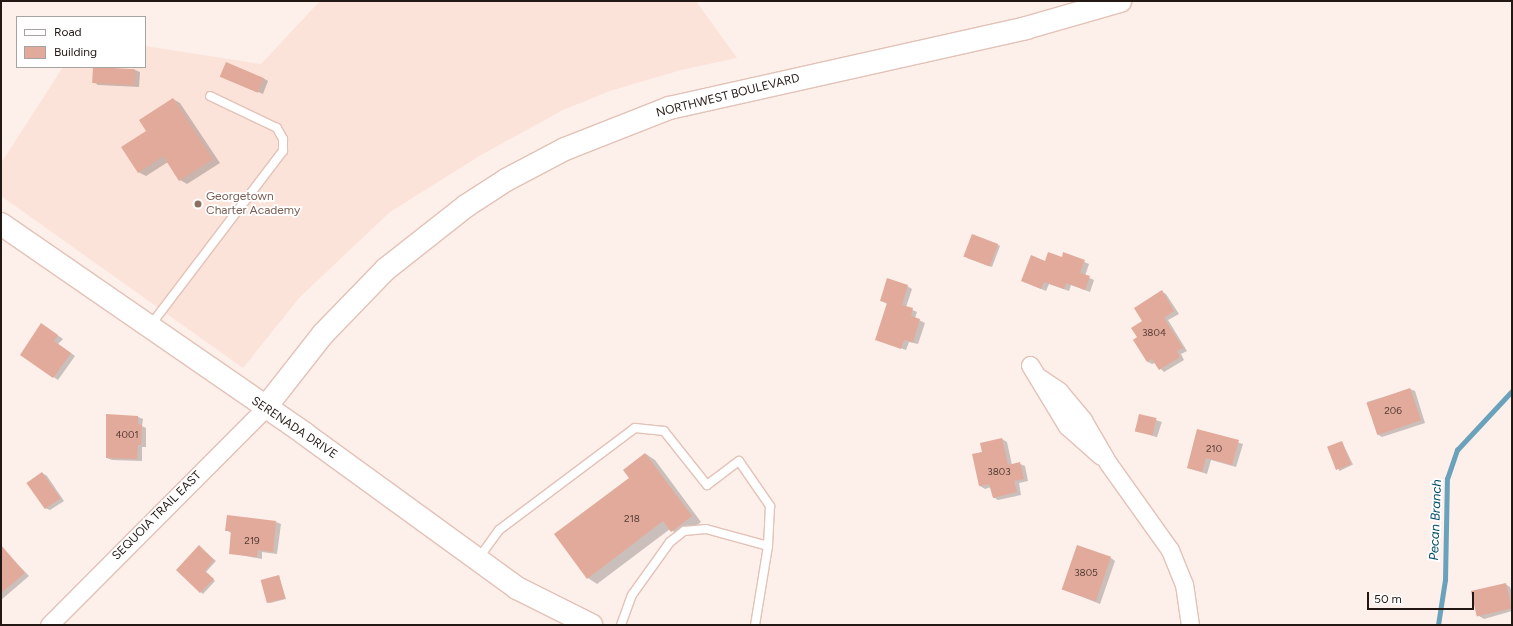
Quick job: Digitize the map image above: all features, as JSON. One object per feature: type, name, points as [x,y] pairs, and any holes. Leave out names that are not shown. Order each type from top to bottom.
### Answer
[{"type":"street","name":"NORTHWEST BOULEVARD","points":[[265,408],[324,334],[386,269],[466,206],[506,180],[565,148],[669,108],[1018,30],[1120,1]]},
{"type":"street","name":"SERENADA DRIVE","points":[[1,224],[265,408],[305,434],[518,588],[591,625]]},
{"type":"street","points":[[1035,371],[1048,398],[1067,426],[1108,463],[1170,550],[1184,584],[1190,625]]},
{"type":"street","name":"SEQUOIA TRAIL EAST","points":[[49,625],[265,408]]},
{"type":"lane","points":[[149,327],[283,150],[283,139],[277,128],[210,96]]},
{"type":"lane","points":[[478,560],[499,530],[635,428],[664,431],[707,485],[739,461],[770,506],[768,546],[755,625]]},
{"type":"lane","points":[[621,625],[632,595],[670,542],[684,532],[706,529],[768,546]]},
{"type":"shaded area","points":[[320,1],[696,1],[737,58],[681,70],[610,91],[563,110],[481,155],[390,212],[300,297],[243,368],[1,196],[1,163],[62,68],[146,68],[146,46],[261,64]]},
{"type":"building","points":[[226,62],[264,78],[257,93],[220,77]]},
{"type":"building","points":[[93,68],[135,69],[134,85],[92,83]]},
{"type":"building","points":[[173,98],[213,159],[179,181],[163,156],[138,173],[121,147],[146,131],[139,120]]},
{"type":"building","points":[[972,234],[998,244],[990,266],[963,256]]},
{"type":"building","points":[[1048,252],[1062,257],[1063,252],[1085,260],[1080,273],[1090,276],[1085,290],[1066,283],[1064,289],[1044,282],[1041,289],[1021,281],[1031,255],[1045,261]]},
{"type":"building","points":[[887,278],[908,285],[902,305],[913,308],[911,316],[920,319],[913,342],[904,340],[901,349],[875,340],[887,303],[880,301]]},
{"type":"building","points":[[1162,290],[1174,311],[1164,318],[1183,348],[1177,351],[1180,357],[1159,370],[1152,359],[1147,362],[1133,340],[1137,337],[1131,328],[1142,321],[1134,308]]},
{"type":"building","points":[[41,323],[58,335],[54,341],[71,353],[53,378],[20,355]]},
{"type":"building","points":[[1410,388],[1421,420],[1378,435],[1367,403]]},
{"type":"building","points":[[106,414],[138,416],[138,424],[142,425],[141,445],[138,445],[137,459],[106,458]]},
{"type":"building","points":[[1139,414],[1157,418],[1152,436],[1135,432]]},
{"type":"building","points":[[1197,429],[1239,440],[1232,465],[1206,458],[1202,472],[1187,468]]},
{"type":"building","points":[[1002,438],[1008,465],[1020,462],[1024,479],[1014,481],[1017,492],[993,498],[989,484],[979,486],[972,454],[982,452],[980,443]]},
{"type":"building","points":[[1342,441],[1351,464],[1336,470],[1327,447]]},
{"type":"building","points":[[645,453],[692,516],[671,532],[663,521],[587,579],[554,534],[629,478],[623,470]]},
{"type":"building","points":[[42,472],[60,498],[45,509],[26,483]]},
{"type":"building","points":[[227,515],[276,521],[273,552],[258,550],[257,557],[229,554],[231,531],[225,531]]},
{"type":"building","points":[[1,545],[25,573],[1,593]]},
{"type":"building","points":[[199,545],[214,560],[205,571],[214,579],[200,593],[176,570]]},
{"type":"building","points":[[1077,545],[1111,557],[1096,601],[1062,589]]},
{"type":"building","points":[[279,575],[285,598],[267,603],[261,580]]},
{"type":"building","points":[[1506,583],[1512,608],[1477,616],[1471,591]]},
{"type":"waterway","name":"Pecan Branch","points":[[1438,625],[1445,580],[1447,479],[1457,450],[1512,391]]},
{"type":"place","name":"Georgetown Charter Academy","points":[[198,204]]}]
